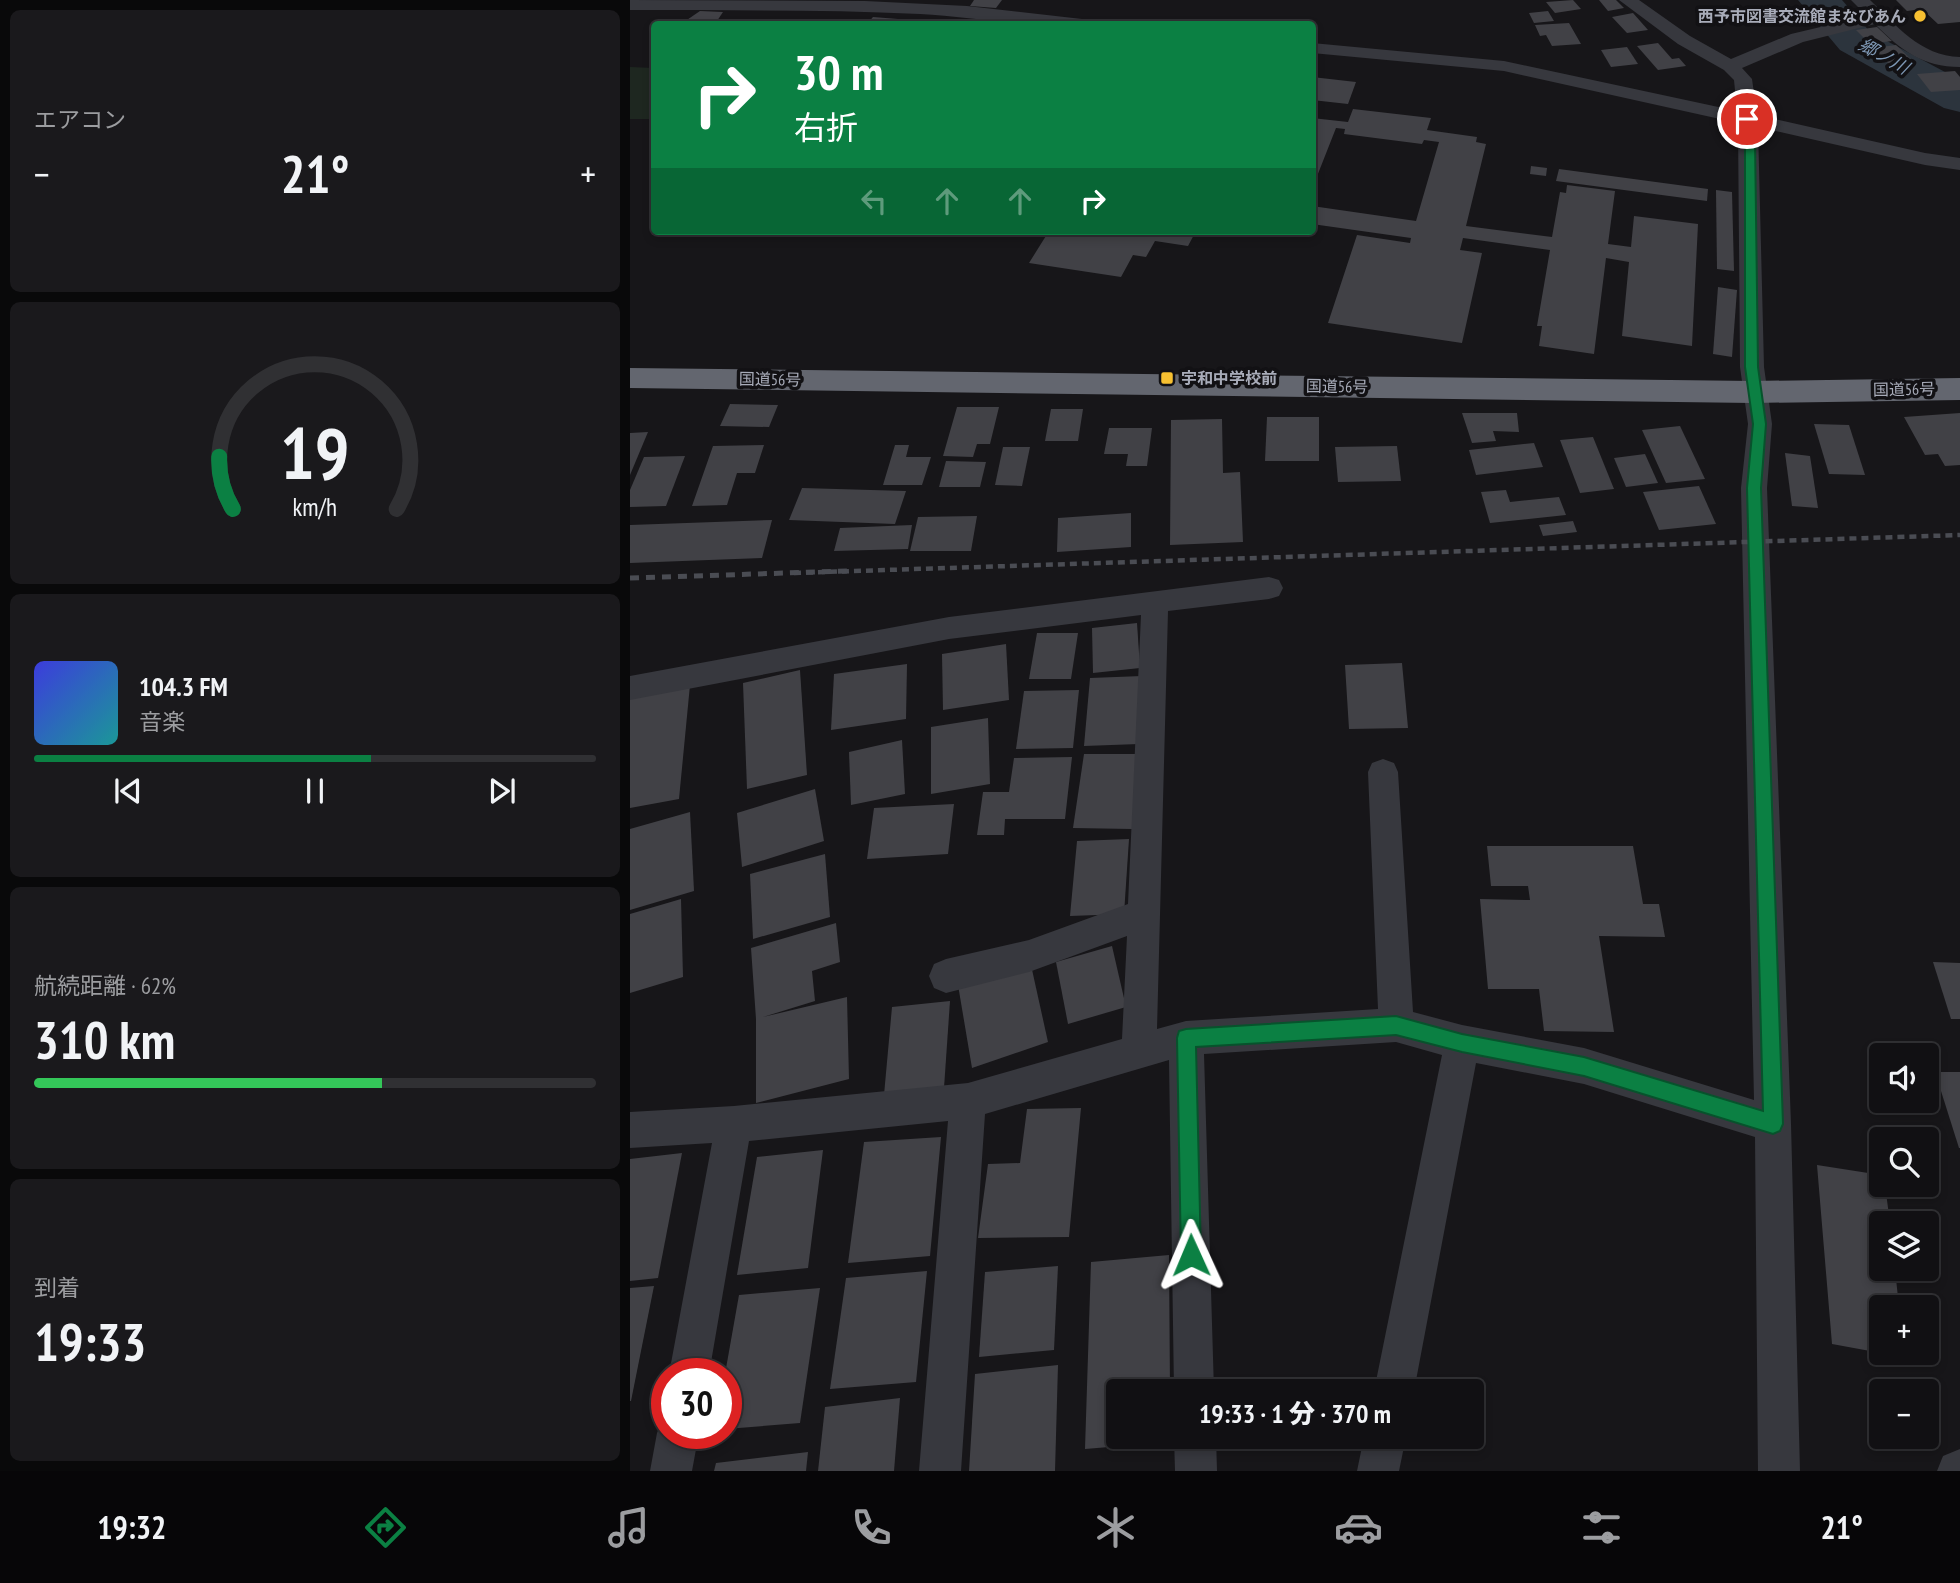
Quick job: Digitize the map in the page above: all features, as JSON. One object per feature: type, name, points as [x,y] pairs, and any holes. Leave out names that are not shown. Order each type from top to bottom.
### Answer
[{"type":"highway","name":"国道56号","points":[[630,377],[1753,392],[1960,388]]},
{"type":"street","points":[[1628,0],[1684,40],[1730,66],[1743,79],[1750,139],[1753,392],[1759,424],[1754,488],[1773,1124],[1779,1471]]},
{"type":"street","points":[[1860,0],[1919,56],[1949,63],[1960,62]]},
{"type":"street","points":[[630,5],[878,6],[967,11],[1055,21]]},
{"type":"street","points":[[1730,66],[1797,38],[1880,18]]},
{"type":"street","points":[[1316,48],[1504,66],[1925,159],[1960,164]]},
{"type":"street","points":[[630,688],[948,628],[1269,588]]},
{"type":"street","points":[[1139,1051],[1155,602]]},
{"type":"street","points":[[1383,772],[1396,1025]]},
{"type":"street","points":[[946,976],[1029,956],[1144,914]]},
{"type":"street","points":[[630,1130],[734,1124],[968,1101],[1186,1038],[1396,1025],[1462,1043],[1584,1066],[1773,1124]]},
{"type":"street","points":[[1186,1038],[1194,1379]]},
{"type":"street","points":[[1396,1379],[1462,1043]]},
{"type":"street","points":[[940,1471],[968,1101]]},
{"type":"street","points":[[691,1358],[734,1124]]},
{"type":"street","points":[[671,1471],[675,1449]]},
{"type":"street","points":[[1195,1449],[1196,1471]]},
{"type":"street","points":[[1378,1471],[1383,1449]]},
{"type":"shaded area","points":[[630,67],[651,68],[651,119],[630,119]]},
{"type":"building","points":[[974,0],[1002,0],[996,8],[970,6]]},
{"type":"building","points":[[1573,0],[1581,9],[1555,13],[1546,2]]},
{"type":"building","points":[[1599,0],[1616,0],[1624,8],[1608,11]]},
{"type":"building","points":[[1896,0],[1960,0],[1960,22],[1938,24],[1922,9],[1907,11]]},
{"type":"building","points":[[700,11],[723,12],[717,21],[685,21]]},
{"type":"building","points":[[1548,11],[1554,21],[1534,23],[1529,13]]},
{"type":"building","points":[[1633,13],[1648,30],[1627,33],[1612,17]]},
{"type":"building","points":[[873,17],[923,21],[870,21]]},
{"type":"building","points":[[1569,23],[1581,44],[1552,46],[1546,35],[1540,36],[1535,25]]},
{"type":"building","points":[[1877,27],[1892,41],[1870,44],[1856,30]]},
{"type":"building","points":[[1658,43],[1672,59],[1679,58],[1686,66],[1658,70],[1637,46]]},
{"type":"building","points":[[1896,45],[1916,64],[1893,68],[1873,48]]},
{"type":"building","points":[[1627,47],[1638,64],[1611,67],[1601,50]]},
{"type":"building","points":[[1955,71],[1960,77],[1960,90],[1931,92],[1917,74]]},
{"type":"building","points":[[1316,77],[1356,82],[1348,104],[1316,100]]},
{"type":"building","points":[[1353,109],[1431,118],[1427,130],[1477,137],[1476,142],[1486,144],[1466,226],[1552,237],[1560,192],[1566,193],[1567,185],[1615,191],[1608,244],[1631,247],[1634,216],[1698,224],[1692,346],[1622,336],[1629,262],[1606,258],[1594,354],[1539,346],[1542,326],[1537,326],[1550,250],[1463,238],[1460,250],[1482,253],[1462,343],[1328,323],[1357,235],[1410,243],[1411,238],[1316,225],[1316,207],[1416,221],[1439,142],[1424,140],[1422,144],[1344,134],[1345,129],[1336,128],[1316,179],[1316,118],[1348,122]]},
{"type":"building","points":[[1531,166],[1547,168],[1546,176],[1530,174]]},
{"type":"building","points":[[1559,169],[1708,189],[1707,201],[1556,181]]},
{"type":"building","points":[[1716,190],[1732,192],[1734,271],[1717,269]]},
{"type":"building","points":[[1046,235],[1194,235],[1188,246],[1155,241],[1146,257],[1133,255],[1121,277],[1029,263]]},
{"type":"building","points":[[1718,287],[1737,290],[1732,357],[1713,354]]},
{"type":"building","points":[[730,404],[778,405],[769,427],[720,426]]},
{"type":"building","points":[[957,407],[999,407],[990,444],[977,444],[973,457],[943,456]]},
{"type":"building","points":[[1051,409],[1083,409],[1078,441],[1045,441]]},
{"type":"building","points":[[1462,413],[1517,413],[1519,432],[1493,431],[1496,441],[1472,443]]},
{"type":"building","points":[[1960,413],[1960,465],[1945,466],[1938,454],[1925,455],[1904,417]]},
{"type":"building","points":[[1267,417],[1319,417],[1319,461],[1265,461]]},
{"type":"building","points":[[1222,419],[1223,473],[1240,472],[1243,542],[1170,545],[1171,420]]},
{"type":"building","points":[[1814,424],[1849,425],[1865,475],[1829,474]]},
{"type":"building","points":[[1680,426],[1705,479],[1666,483],[1642,430]]},
{"type":"building","points":[[1109,428],[1152,428],[1147,466],[1126,466],[1128,454],[1104,454]]},
{"type":"building","points":[[648,432],[630,475],[630,433]]},
{"type":"building","points":[[1593,437],[1614,489],[1580,493],[1560,440]]},
{"type":"building","points":[[1534,443],[1543,467],[1476,475],[1469,450]]},
{"type":"building","points":[[764,445],[755,473],[737,473],[727,505],[692,506],[713,446]]},
{"type":"building","points":[[895,445],[909,445],[906,457],[931,457],[922,485],[883,485]]},
{"type":"building","points":[[1397,446],[1401,481],[1338,482],[1335,447]]},
{"type":"building","points":[[1003,447],[1030,447],[1022,486],[995,485]]},
{"type":"building","points":[[1785,453],[1810,456],[1818,508],[1792,506]]},
{"type":"building","points":[[1645,454],[1658,483],[1626,487],[1614,458]]},
{"type":"building","points":[[685,456],[666,506],[630,507],[630,490],[644,457]]},
{"type":"building","points":[[946,461],[986,462],[980,487],[939,487]]},
{"type":"building","points":[[1699,486],[1716,524],[1659,530],[1643,492]]},
{"type":"building","points":[[802,488],[906,491],[895,524],[789,520]]},
{"type":"building","points":[[1506,490],[1510,502],[1559,497],[1566,515],[1490,523],[1481,492]]},
{"type":"building","points":[[1131,513],[1131,547],[1057,552],[1058,518]]},
{"type":"building","points":[[977,516],[971,551],[910,551],[918,517]]},
{"type":"building","points":[[772,520],[762,558],[630,563],[630,525]]},
{"type":"building","points":[[1573,521],[1577,532],[1543,536],[1539,525]]},
{"type":"building","points":[[912,525],[908,549],[834,551],[840,528]]},
{"type":"building","points":[[1137,623],[1140,668],[1093,673],[1092,628]]},
{"type":"building","points":[[1037,633],[1078,633],[1071,679],[1029,679]]},
{"type":"building","points":[[1006,644],[1009,700],[943,710],[942,654]]},
{"type":"building","points":[[1402,663],[1408,728],[1349,729],[1345,665]]},
{"type":"building","points":[[907,664],[906,719],[831,730],[834,674]]},
{"type":"building","points":[[800,670],[807,775],[747,789],[743,683]]},
{"type":"building","points":[[1142,676],[1139,744],[1084,746],[1090,678]]},
{"type":"building","points":[[690,685],[679,799],[630,808],[630,695]]},
{"type":"building","points":[[1079,690],[1073,748],[1016,749],[1024,691]]},
{"type":"building","points":[[988,718],[990,784],[931,794],[931,727]]},
{"type":"building","points":[[902,740],[905,794],[851,805],[849,752]]},
{"type":"building","points":[[1084,754],[1140,754],[1132,829],[1073,828]]},
{"type":"building","points":[[1072,757],[1065,819],[1005,819],[1004,835],[977,835],[983,792],[1009,792],[1014,758]]},
{"type":"building","points":[[815,789],[824,841],[742,867],[737,813]]},
{"type":"building","points":[[954,804],[948,854],[867,859],[874,808]]},
{"type":"building","points":[[690,812],[694,891],[630,910],[630,829]]},
{"type":"building","points":[[1129,839],[1124,914],[1070,916],[1077,841]]},
{"type":"building","points":[[1487,846],[1633,846],[1643,904],[1659,904],[1665,937],[1599,936],[1614,1032],[1544,1031],[1539,989],[1488,989],[1480,899],[1530,900],[1528,886],[1491,886]]},
{"type":"building","points":[[825,854],[830,917],[753,939],[750,874]]},
{"type":"building","points":[[681,899],[683,977],[630,993],[630,914]]},
{"type":"building","points":[[836,923],[840,962],[812,971],[815,1001],[763,1017],[847,997],[849,1079],[756,1103],[756,1019],[751,948]]},
{"type":"building","points":[[1112,946],[1126,1007],[1068,1024],[1056,962]]},
{"type":"building","points":[[1029,956],[1048,1042],[972,1068],[957,979]]},
{"type":"building","points":[[1933,962],[1960,963],[1960,1019],[1951,1019]]},
{"type":"building","points":[[950,1001],[944,1088],[884,1095],[892,1007]]},
{"type":"building","points":[[1939,1072],[1960,1072],[1959,1148],[1939,1085]]},
{"type":"building","points":[[1081,1108],[1069,1237],[978,1238],[988,1164],[1020,1163],[1027,1109]]},
{"type":"building","points":[[941,1137],[930,1256],[848,1263],[864,1142]]},
{"type":"building","points":[[823,1150],[808,1268],[737,1275],[757,1157]]},
{"type":"building","points":[[682,1153],[658,1278],[630,1281],[630,1159]]},
{"type":"building","points":[[1817,1165],[1869,1173],[1869,1197],[1887,1197],[1888,1211],[1869,1211],[1869,1281],[1896,1281],[1898,1295],[1869,1295],[1869,1351],[1832,1344]]},
{"type":"building","points":[[1169,1255],[1170,1379],[1106,1379],[1106,1447],[1085,1449],[1091,1262]]},
{"type":"building","points":[[1058,1266],[1054,1350],[979,1357],[985,1272]]},
{"type":"building","points":[[927,1271],[916,1382],[830,1389],[846,1278]]},
{"type":"building","points":[[654,1286],[631,1401],[630,1401],[630,1288]]},
{"type":"building","points":[[820,1288],[800,1423],[742,1428],[742,1358],[728,1358],[739,1295]]},
{"type":"building","points":[[1058,1365],[1055,1471],[969,1471],[975,1374]]},
{"type":"building","points":[[900,1398],[894,1471],[818,1471],[825,1407]]},
{"type":"building","points":[[808,1452],[806,1471],[714,1471],[716,1463]]},
{"type":"waterway","name":"郷ノ川","points":[[1819,0],[1855,41],[1960,98]]},
{"type":"railway","points":[[794,573],[1960,535]]},
{"type":"railway","points":[[630,578],[848,571]]},
{"type":"place","name":"西予市図書交流館まなびあん","points":[[1920,16]]},
{"type":"place","name":"宇和中学校前","points":[[1167,378]]},
{"type":"route","points":[[1191,1255],[1186,1038],[1396,1025],[1462,1043],[1584,1066],[1773,1124],[1758,542],[1754,488],[1759,424],[1752,367],[1750,139],[1747,119]]}]
